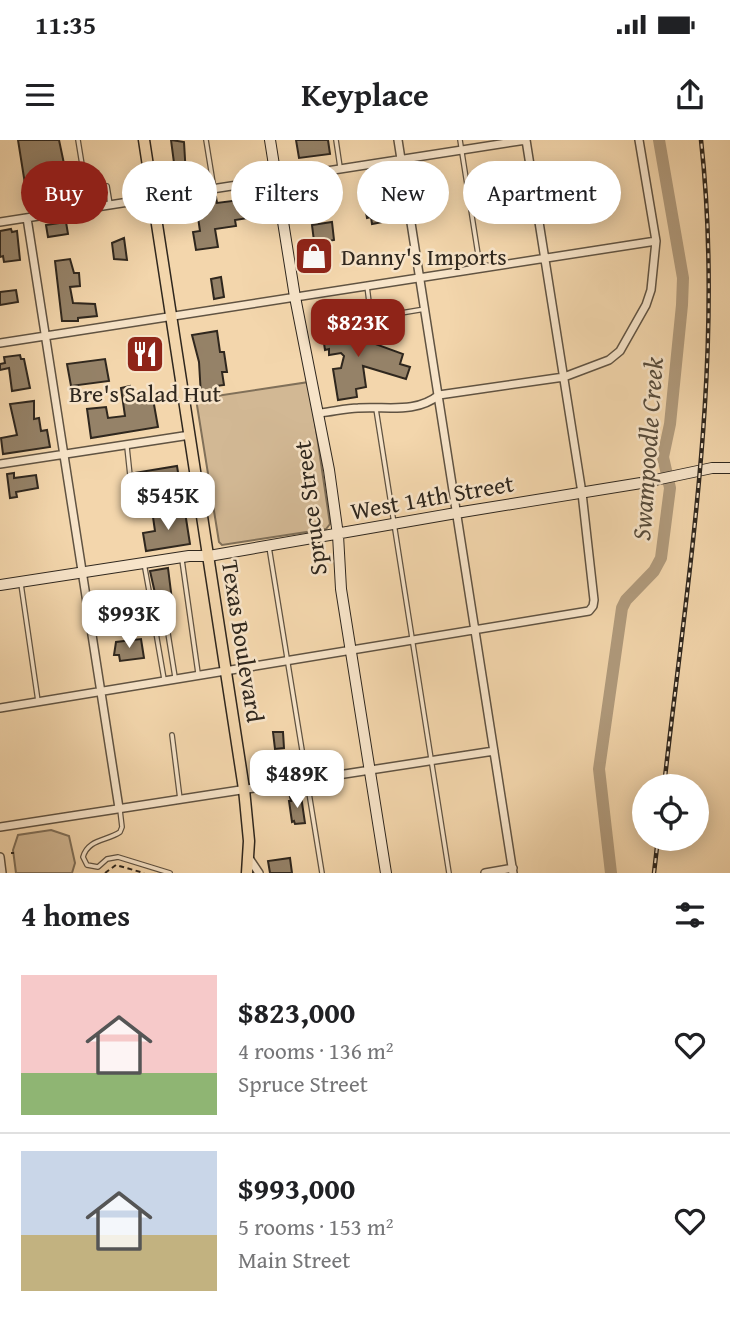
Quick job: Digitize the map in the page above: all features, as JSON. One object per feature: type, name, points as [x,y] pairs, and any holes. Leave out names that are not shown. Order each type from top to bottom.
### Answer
[{"type":"main road","name":"Texas Boulevard","points":[[144,140],[147,161]]},
{"type":"main road","name":"Texas Boulevard","points":[[157,224],[244,789],[247,873]]},
{"type":"street","name":"Spruce Street","points":[[270,140],[273,161]]},
{"type":"street","points":[[398,140],[513,871],[485,873]]},
{"type":"street","points":[[0,708],[589,611],[593,606],[582,493],[526,140],[343,169]]},
{"type":"street","points":[[320,414],[359,408],[407,408],[430,402],[439,395],[564,377],[615,356],[646,305],[651,290],[656,241],[639,140]]},
{"type":"street","points":[[110,205],[122,204]]},
{"type":"street","points":[[0,222],[21,220]]},
{"type":"street","points":[[28,224],[119,808]]},
{"type":"street","name":"Spruce Street","points":[[283,224],[295,297],[320,414],[338,535],[341,589],[386,873]]},
{"type":"street","points":[[0,343],[656,241]]},
{"type":"street","points":[[0,464],[190,435]]},
{"type":"street","name":"West 14th Street","points":[[0,585],[209,556],[705,470],[730,468]]},
{"type":"street","points":[[0,827],[494,751]]},
{"type":"street","points":[[0,857],[2,873]]},
{"type":"street","points":[[248,858],[259,873]]},
{"type":"lane","points":[[78,140],[86,189],[107,186],[110,205]]},
{"type":"lane","points":[[206,140],[209,161]]},
{"type":"lane","points":[[335,140],[339,161]]},
{"type":"lane","points":[[460,140],[480,269]]},
{"type":"lane","points":[[367,286],[371,318]]},
{"type":"lane","points":[[338,322],[425,309]]},
{"type":"lane","points":[[376,409],[449,873]]},
{"type":"lane","points":[[126,444],[133,505]]},
{"type":"lane","points":[[269,546],[322,873]]},
{"type":"lane","points":[[181,558],[199,676]]},
{"type":"lane","points":[[144,564],[164,681]]},
{"type":"lane","points":[[21,582],[38,701]]},
{"type":"lane","points":[[150,599],[166,621],[176,680]]},
{"type":"lane","points":[[172,735],[180,799]]},
{"type":"lane","points":[[119,808],[122,821],[120,832],[95,842],[87,849],[83,857],[87,865],[98,867],[107,859],[118,857],[170,873]]},
{"type":"path","points":[[132,599],[150,599]]},
{"type":"path","points":[[105,873],[116,864],[144,873]]},
{"type":"shaded area","points":[[309,382],[330,524],[326,529],[222,545],[219,542],[196,399]]},
{"type":"shaded area","points":[[51,830],[69,836],[75,863],[72,873],[16,873],[13,850],[18,835]]},
{"type":"building","points":[[18,140],[59,140],[63,161],[21,161]]},
{"type":"building","points":[[171,140],[184,142],[185,161],[174,161]]},
{"type":"building","points":[[296,140],[328,140],[330,154],[299,158]]},
{"type":"building","points":[[231,201],[231,224],[236,226],[215,229],[218,247],[196,250],[193,232],[200,231],[199,224],[217,224],[217,203]]},
{"type":"building","points":[[66,224],[68,234],[48,237],[46,225]]},
{"type":"building","points":[[332,224],[334,240],[328,241],[329,247],[315,249],[312,225]]},
{"type":"building","points":[[11,229],[12,232],[17,231],[20,260],[4,262],[3,256],[0,257],[0,231]]},
{"type":"building","points":[[124,238],[127,260],[114,259],[112,243]]},
{"type":"building","name":"Danny's Imports","points":[[320,249],[322,260],[307,262],[306,251]]},
{"type":"building","points":[[70,259],[74,273],[79,273],[80,286],[70,287],[73,303],[95,304],[97,316],[78,318],[78,321],[62,321],[55,261]]},
{"type":"building","points":[[221,277],[224,297],[214,299],[211,279]]},
{"type":"building","points":[[16,290],[18,302],[0,305],[0,292]]},
{"type":"building","points":[[323,312],[333,315],[337,333],[350,338],[351,335],[403,354],[400,364],[410,367],[406,379],[363,366],[366,387],[356,389],[357,397],[338,400],[333,369],[341,368],[344,356],[341,353],[329,355],[329,349],[325,350],[320,317],[323,317]]},
{"type":"building","points":[[217,331],[227,372],[222,372],[224,385],[216,386],[218,394],[201,396],[199,362],[192,335]]},
{"type":"building","name":"Bre's Salad Hut","points":[[157,342],[158,348],[150,349],[151,358],[141,360],[139,345]]},
{"type":"building","points":[[20,355],[21,359],[24,359],[30,388],[12,391],[9,368],[0,370],[0,364],[5,363],[4,357]]},
{"type":"building","points":[[105,359],[109,381],[71,386],[67,364]]},
{"type":"building","points":[[130,386],[132,402],[153,399],[158,427],[91,438],[87,409],[106,407],[108,418],[125,416],[121,388]]},
{"type":"building","points":[[34,401],[34,419],[39,418],[41,431],[47,430],[50,447],[3,454],[1,438],[17,435],[10,404]]},
{"type":"building","points":[[177,466],[182,498],[137,504],[134,473]]},
{"type":"building","points":[[14,473],[14,478],[36,475],[38,488],[16,492],[17,497],[10,498],[7,474]]},
{"type":"building","points":[[185,512],[190,544],[146,551],[143,533],[155,531],[153,517]]},
{"type":"building","points":[[168,568],[172,600],[157,602],[150,571]]},
{"type":"building","points":[[141,639],[144,658],[120,661],[119,655],[114,655],[116,642]]},
{"type":"building","points":[[273,732],[283,732],[284,748],[275,749]]},
{"type":"building","points":[[301,796],[305,823],[295,824],[292,822],[289,801],[290,797]]},
{"type":"building","points":[[290,858],[292,873],[270,873],[268,861]]},
{"type":"waterway","name":"Swampoodle Creek","points":[[611,873],[599,769],[622,608],[626,600],[654,571],[661,558],[670,488],[663,457],[670,424],[682,305],[683,278],[659,140]]},
{"type":"railway","points":[[665,774],[693,545],[706,383],[709,302],[701,140]]},
{"type":"railway","points":[[654,873],[657,851]]},
{"type":"place","name":"Danny's Imports","points":[[314,256]]},
{"type":"place","name":"Bre's Salad Hut","points":[[145,354]]}]
